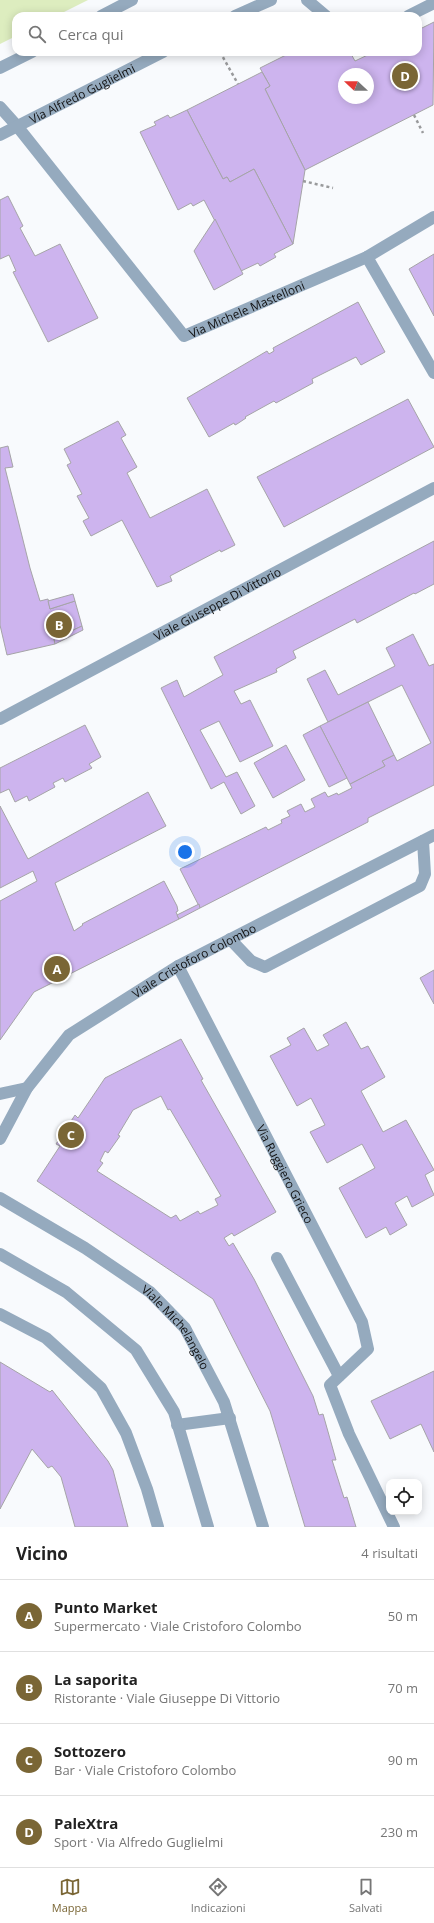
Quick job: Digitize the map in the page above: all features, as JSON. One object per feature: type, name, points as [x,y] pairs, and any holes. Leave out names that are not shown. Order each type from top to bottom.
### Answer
[{"type":"street","points":[[109,12],[132,0]]},
{"type":"street","points":[[244,12],[271,0]]},
{"type":"street","points":[[307,0],[321,12]]},
{"type":"street","points":[[416,12],[434,3]]},
{"type":"street","points":[[0,68],[24,56]]},
{"type":"street","name":"Via Alfredo Guglielmi","points":[[0,135],[155,56]]},
{"type":"street","name":"Via Michele Mastelloni","points":[[0,107],[17,126],[184,336],[367,257]]},
{"type":"street","points":[[434,217],[367,257],[434,373]]},
{"type":"street","name":"Viale Giuseppe Di Vittorio","points":[[0,719],[434,488]]},
{"type":"street","name":"Viale Cristoforo Colombo","points":[[0,1139],[27,1088],[69,1035],[178,966],[434,835]]},
{"type":"street","points":[[230,939],[251,961],[265,967],[420,886],[425,874],[422,841]]},
{"type":"street","name":"Via Ruggiero Grieco","points":[[178,966],[362,1322],[368,1348],[330,1385],[349,1434],[394,1527]]},
{"type":"street","points":[[0,1094],[27,1088]]},
{"type":"street","name":"Viale Michelangelo","points":[[0,1198],[85,1248],[150,1292],[185,1328],[224,1402],[263,1527]]},
{"type":"street","points":[[0,1254],[66,1292],[136,1350],[174,1412],[208,1527]]},
{"type":"street","points":[[276,1258],[339,1376]]},
{"type":"street","points":[[0,1314],[46,1338],[101,1388],[126,1433],[147,1489],[158,1527]]},
{"type":"street","points":[[178,1425],[230,1418]]},
{"type":"path","points":[[222,56],[238,84]]},
{"type":"path","points":[[414,115],[423,133]]},
{"type":"path","points":[[303,181],[333,188]]},
{"type":"green space","points":[[0,0],[88,0],[64,12],[12,12],[12,38],[0,44]]},
{"type":"building","points":[[434,22],[433,105],[305,170],[265,89],[270,86],[260,68],[284,56],[352,56],[355,61],[366,56],[422,56],[422,28]]},
{"type":"building","points":[[262,72],[270,86],[265,89],[305,170],[293,244],[254,169],[230,182],[227,177],[223,179],[187,110]]},
{"type":"building","points":[[187,110],[223,179],[227,177],[230,182],[254,169],[293,244],[274,254],[276,257],[260,266],[258,263],[241,271],[204,200],[193,206],[191,203],[178,210],[140,132],[156,125],[154,122],[168,115],[170,118]]},
{"type":"building","points":[[8,196],[23,226],[20,228],[35,256],[60,244],[98,318],[48,342],[13,272],[16,271],[9,255],[0,259],[0,200]]},
{"type":"building","points":[[215,219],[243,274],[214,290],[194,251]]},
{"type":"building","points":[[434,254],[434,316],[409,269]]},
{"type":"building","points":[[358,302],[385,352],[361,365],[356,357],[312,379],[313,383],[276,403],[274,401],[245,417],[246,418],[237,424],[235,425],[234,423],[209,437],[187,398],[267,351],[269,354],[274,351],[273,348]]},
{"type":"building","points":[[408,399],[434,447],[284,527],[257,477]]},
{"type":"building","points":[[118,421],[126,435],[121,438],[137,467],[127,473],[150,518],[207,489],[235,545],[221,552],[220,550],[170,576],[172,581],[157,587],[122,520],[91,536],[83,521],[89,518],[77,496],[82,494],[67,465],[71,463],[64,449]]},
{"type":"building","points":[[8,446],[13,467],[5,468],[30,568],[40,601],[48,599],[50,609],[75,601],[82,626],[54,639],[55,644],[7,655],[0,625],[0,448]]},
{"type":"building","points":[[434,541],[434,584],[357,623],[355,619],[293,651],[296,658],[276,669],[277,672],[234,691],[241,704],[250,700],[273,746],[240,762],[219,721],[200,730],[226,777],[237,772],[255,806],[241,814],[224,782],[211,789],[161,688],[177,680],[184,697],[223,675],[214,657]]},
{"type":"building","points":[[73,594],[75,601],[50,609],[48,601]]},
{"type":"building","points":[[82,626],[83,630],[55,644],[54,639]]},
{"type":"building","points":[[413,634],[429,666],[434,664],[434,785],[368,818],[368,822],[200,908],[180,869],[266,827],[268,830],[282,823],[281,820],[290,816],[287,811],[301,804],[305,812],[315,807],[311,799],[325,792],[328,797],[337,793],[338,795],[352,788],[350,784],[385,766],[382,761],[394,755],[397,761],[431,743],[402,685],[328,722],[307,679],[325,670],[338,695],[395,666],[386,648]]},
{"type":"building","points":[[368,702],[394,755],[382,761],[385,766],[350,784],[320,726]]},
{"type":"building","points":[[85,725],[101,757],[89,764],[92,768],[65,782],[63,778],[53,783],[55,787],[29,801],[27,796],[15,802],[9,789],[0,793],[0,768]]},
{"type":"building","points":[[320,726],[347,778],[329,787],[303,735]]},
{"type":"building","points":[[286,745],[305,780],[273,798],[254,763]]},
{"type":"building","points":[[148,792],[166,826],[55,883],[74,931],[83,925],[82,924],[164,881],[177,906],[178,911],[176,912],[179,919],[34,992],[0,1040],[0,901],[37,881],[33,871],[0,888],[0,806],[28,859]]},
{"type":"building","points":[[199,904],[200,908],[179,919],[177,915]]},
{"type":"building","points":[[434,970],[434,1004],[420,978]]},
{"type":"building","points":[[346,1022],[361,1049],[368,1046],[385,1077],[361,1091],[383,1132],[406,1120],[434,1170],[425,1175],[434,1195],[412,1207],[407,1196],[395,1203],[407,1225],[390,1235],[386,1227],[366,1238],[339,1188],[375,1168],[362,1144],[327,1163],[310,1132],[325,1125],[311,1098],[297,1106],[270,1056],[291,1045],[287,1038],[304,1028],[317,1051],[329,1045],[323,1035]]},
{"type":"building","points":[[181,1039],[203,1079],[201,1080],[276,1212],[234,1236],[232,1233],[224,1238],[229,1246],[233,1243],[254,1279],[313,1396],[319,1415],[323,1414],[336,1460],[332,1460],[344,1498],[347,1497],[356,1527],[305,1527],[270,1411],[213,1299],[37,1181],[60,1146],[56,1144],[75,1115],[78,1118],[105,1078]],"holes":[[[161,1096],[168,1110],[170,1109],[221,1196],[215,1199],[218,1205],[200,1214],[198,1211],[180,1221],[176,1215],[171,1218],[97,1171],[103,1163],[100,1161],[105,1151],[108,1153],[120,1136],[118,1135],[133,1110]]]},
{"type":"building","points":[[0,1362],[50,1392],[52,1390],[108,1461],[113,1470],[128,1527],[75,1527],[61,1477],[52,1466],[48,1468],[32,1449],[0,1509]]},
{"type":"building","points":[[434,1371],[434,1452],[421,1424],[390,1439],[371,1401]]},
{"type":"place","name":"PaleXtra","points":[[405,76]]},
{"type":"place","name":"La saporita","points":[[59,625]]},
{"type":"place","name":"Punto Market","points":[[57,969]]},
{"type":"place","name":"Sottozero","points":[[71,1135]]}]
